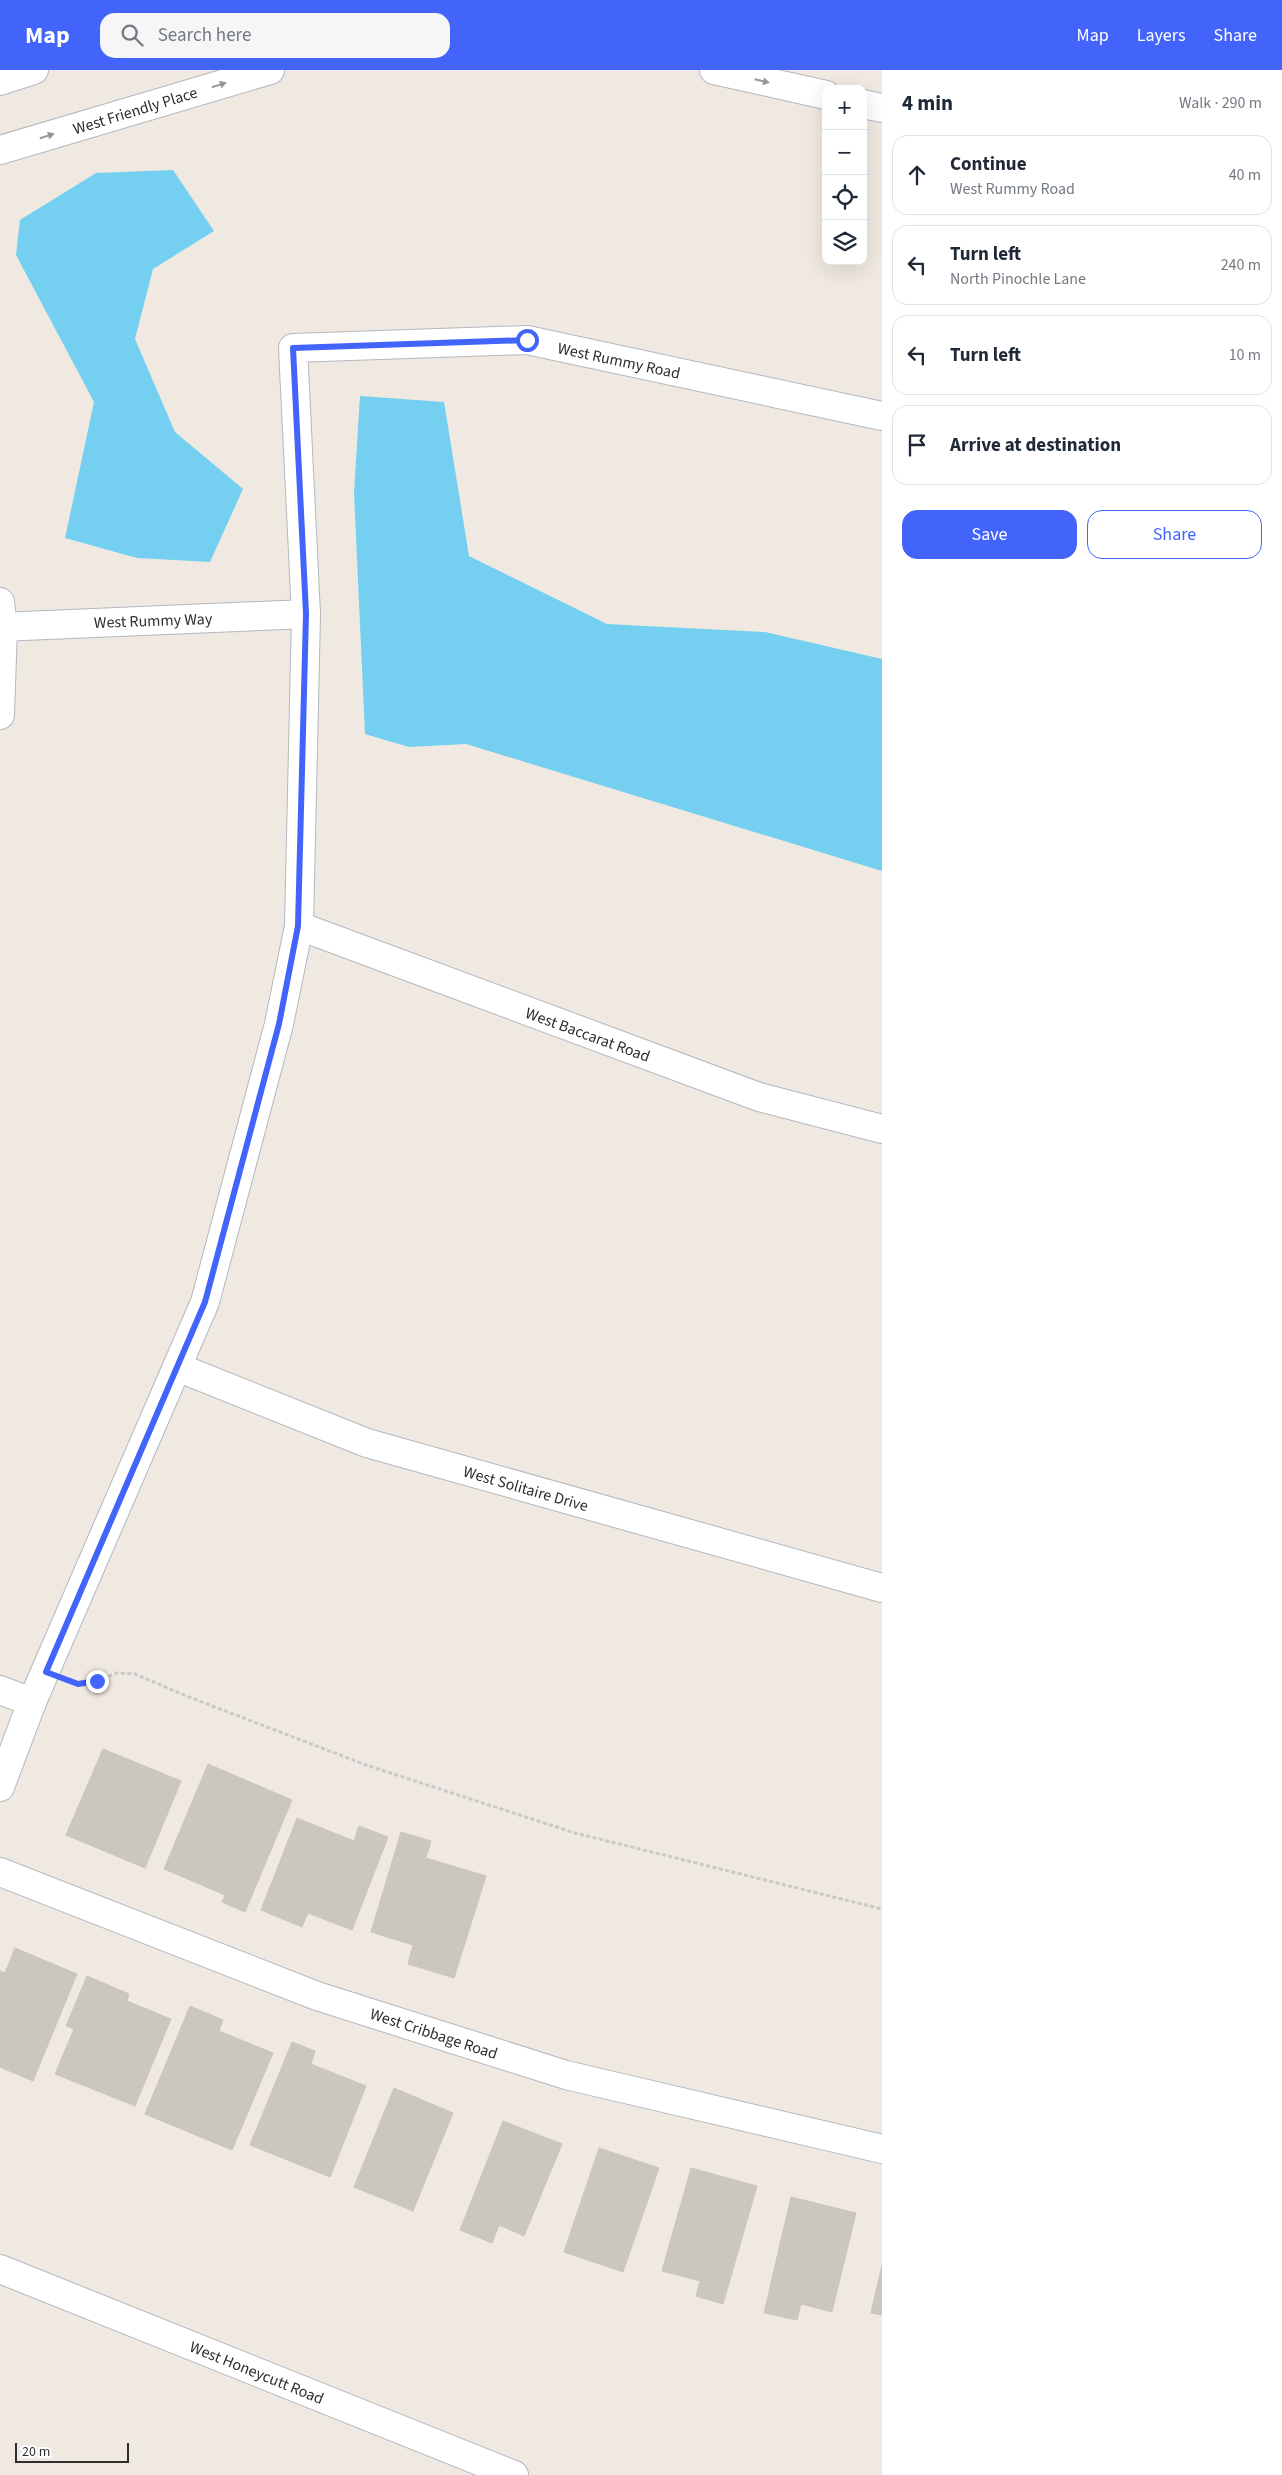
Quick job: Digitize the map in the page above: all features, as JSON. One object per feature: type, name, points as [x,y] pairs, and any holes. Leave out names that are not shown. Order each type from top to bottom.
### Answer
[{"type":"street","points":[[0,81],[34,70]]},
{"type":"street","name":"West Friendly Place","points":[[0,150],[270,70]]},
{"type":"street","points":[[714,70],[822,94]]},
{"type":"street","points":[[867,105],[882,108]]},
{"type":"street","name":"West Rummy Road","points":[[306,614],[293,348],[527,340],[882,416]]},
{"type":"street","points":[[0,1787],[32,1702],[205,1302],[279,1024],[298,926],[306,614]]},
{"type":"street","name":"West Rummy Way","points":[[1,618],[306,614]]},
{"type":"street","points":[[0,715],[1,618]]},
{"type":"street","name":"West Baccarat Road","points":[[298,926],[759,1097],[882,1129]]},
{"type":"street","name":"West Solitaire Drive","points":[[177,1367],[367,1443],[882,1588]]},
{"type":"street","points":[[0,1690],[32,1702]]},
{"type":"street","name":"West Cribbage Road","points":[[0,1872],[317,1996],[566,2075],[882,2149]]},
{"type":"street","name":"West Honeycutt Road","points":[[0,2269],[514,2475]]},
{"type":"path","points":[[46,1672],[78,1684],[97,1681],[117,1673],[135,1674],[189,1697],[366,1764],[575,1833],[882,1909]]},
{"type":"water","points":[[173,170],[214,231],[153,269],[135,339],[175,432],[243,489],[210,562],[137,558],[65,538],[94,402],[16,255],[20,220],[96,173]]},
{"type":"water","points":[[360,396],[444,402],[469,556],[607,624],[765,632],[882,659],[882,871],[466,744],[409,747],[365,734],[354,493]]},
{"type":"building","points":[[103,1749],[181,1781],[145,1868],[66,1835]]},
{"type":"building","points":[[208,1764],[292,1800],[245,1912],[222,1902],[225,1895],[164,1869]]},
{"type":"building","points":[[297,1818],[354,1841],[359,1826],[388,1837],[352,1930],[308,1913],[302,1927],[261,1910]]},
{"type":"building","points":[[401,1832],[431,1841],[426,1858],[486,1876],[454,1978],[408,1964],[413,1945],[371,1932]]},
{"type":"building","points":[[15,1948],[77,1974],[33,2081],[0,2067],[0,1971],[5,1973]]},
{"type":"building","points":[[87,1976],[129,1994],[127,2001],[171,2019],[135,2106],[55,2074],[74,2029],[66,2026]]},
{"type":"building","points":[[190,2006],[223,2020],[219,2031],[273,2053],[232,2150],[145,2114]]},
{"type":"building","points":[[292,2042],[315,2051],[311,2064],[366,2086],[330,2177],[250,2145]]},
{"type":"building","points":[[394,2088],[453,2113],[413,2211],[354,2187]]},
{"type":"building","points":[[503,2121],[562,2144],[524,2236],[499,2225],[492,2243],[460,2230]]},
{"type":"building","points":[[599,2148],[659,2168],[623,2272],[564,2252]]},
{"type":"building","points":[[691,2168],[757,2186],[723,2304],[696,2296],[700,2281],[662,2271]]},
{"type":"building","points":[[791,2197],[856,2213],[832,2312],[801,2304],[797,2320],[764,2313]]},
{"type":"building","points":[[882,2265],[882,2315],[871,2313]]},
{"type":"route","points":[[97,1681],[78,1684],[46,1672],[205,1302],[279,1024],[298,926],[306,614],[293,348],[527,340]]}]
